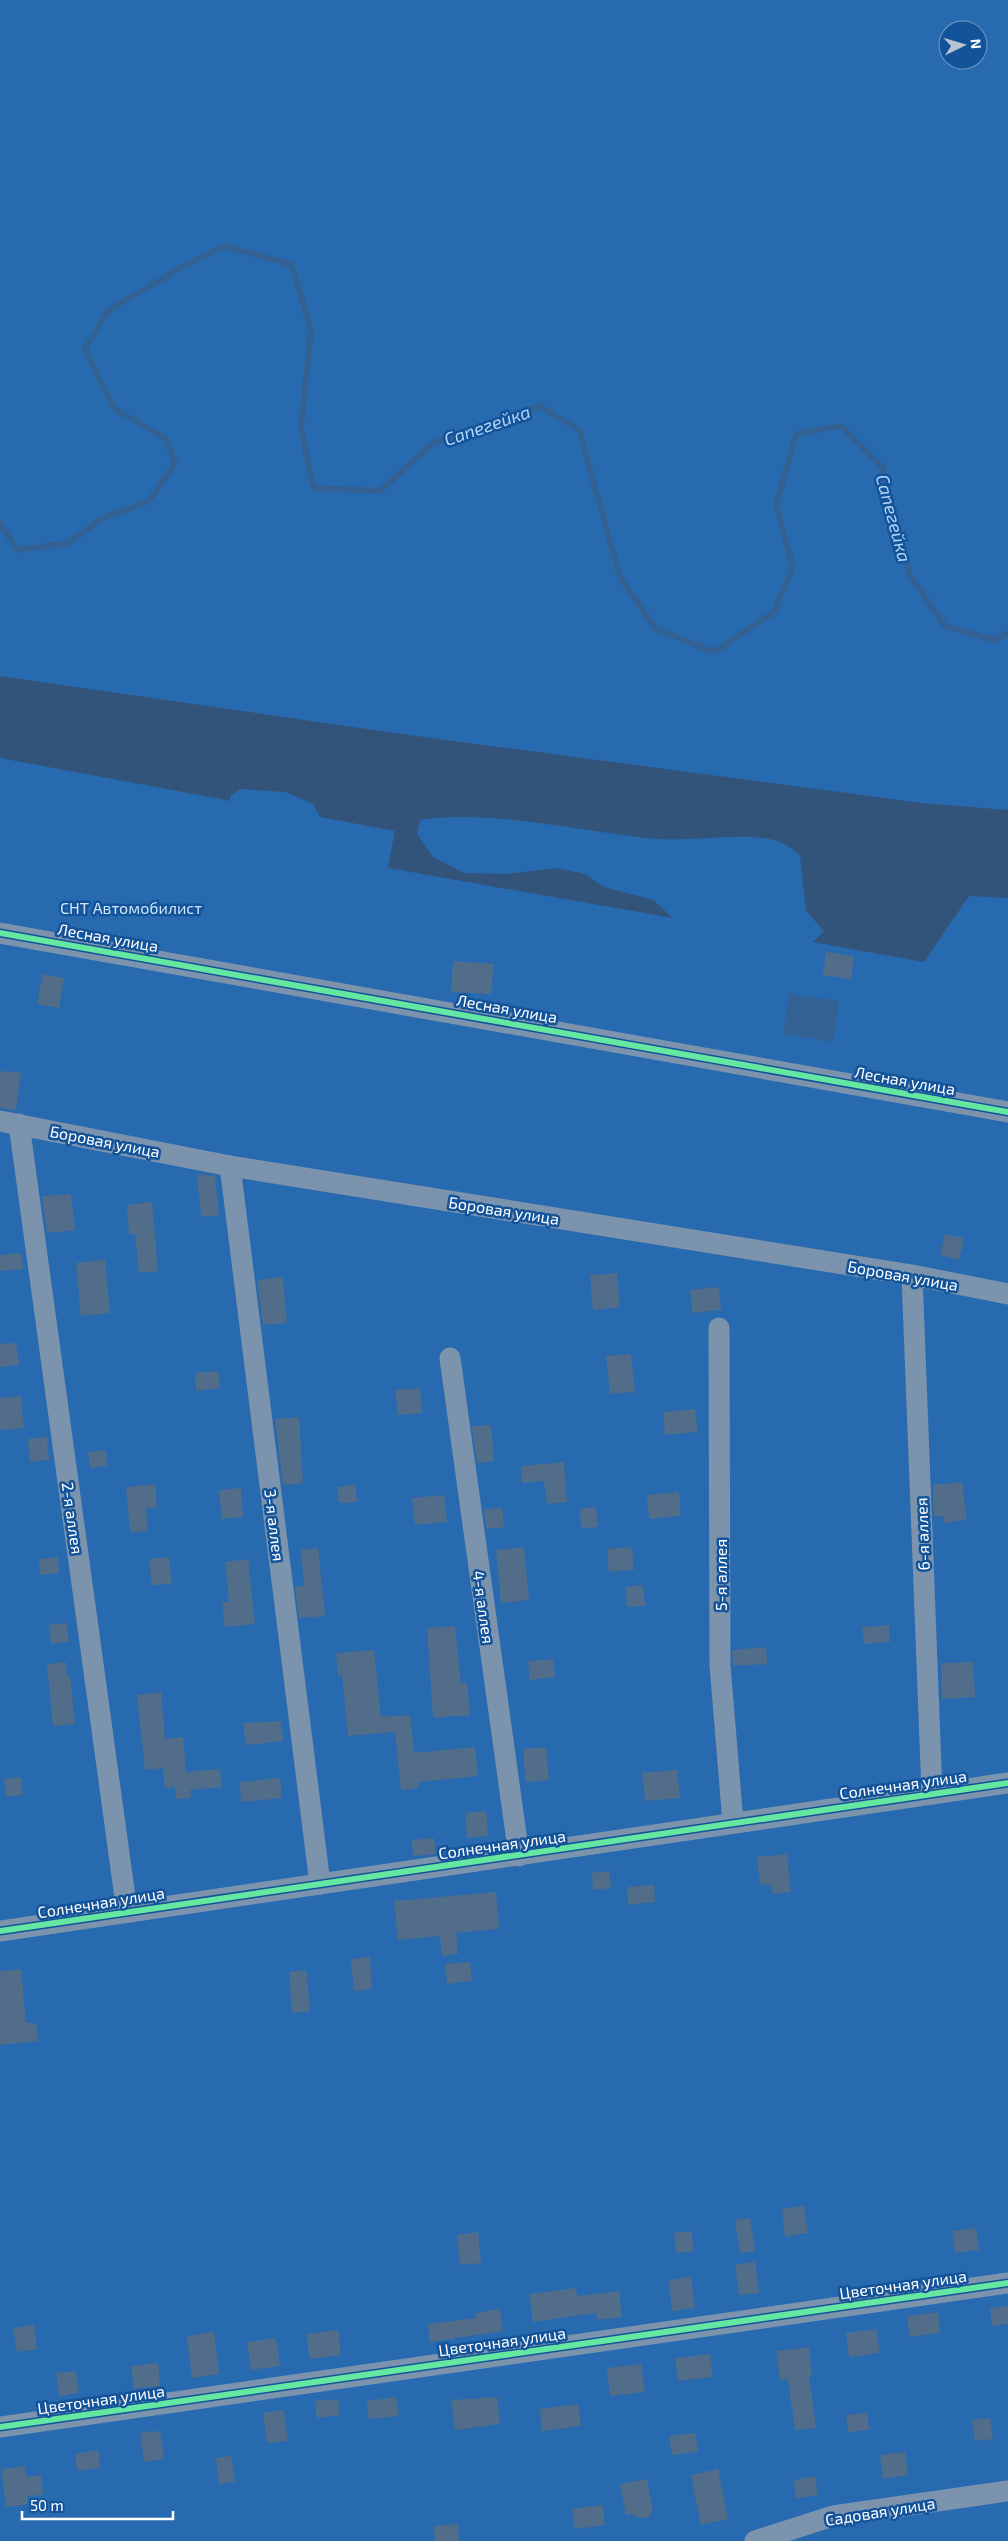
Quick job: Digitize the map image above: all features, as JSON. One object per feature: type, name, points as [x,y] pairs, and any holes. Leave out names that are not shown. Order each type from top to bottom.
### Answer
[{"type":"street","name":"Лесная улица","points":[[0,933],[1008,1112]]},
{"type":"street","name":"Боровая улица","points":[[9,1122],[230,1166],[912,1275],[1008,1294]]},
{"type":"street","name":"2-я аллея","points":[[9,1122],[127,1912]]},
{"type":"street","name":"3-я аллея","points":[[230,1166],[320,1884]]},
{"type":"street","name":"6-я аллея","points":[[912,1275],[932,1793]]},
{"type":"street","name":"5-я аллея","points":[[719,1328],[720,1665],[733,1823]]},
{"type":"street","name":"4-я аллея","points":[[450,1358],[519,1856]]},
{"type":"street","name":"Солнечная улица","points":[[0,1931],[1008,1783]]},
{"type":"street","name":"Цветочная улица","points":[[0,2427],[1008,2283]]},
{"type":"street","name":"Садовая улица","points":[[755,2541],[833,2516],[1008,2491]]},
{"type":"green space","points":[[0,0],[1008,0],[1008,810],[922,803],[394,733],[0,676]]},
{"type":"green space","name":"СНТ Автомобилист","points":[[0,758],[231,801],[230,796],[240,789],[285,792],[313,804],[320,817],[395,831],[388,868],[673,918],[653,900],[604,887],[585,874],[557,868],[505,874],[464,873],[433,857],[417,834],[420,820],[448,817],[477,817],[507,819],[657,839],[745,837],[774,840],[784,844],[800,855],[806,911],[824,931],[813,942],[924,962],[969,896],[1008,898],[1008,2541],[0,2541]]},
{"type":"shaded area","points":[[789,994],[839,1001],[833,1042],[783,1034]]},
{"type":"building","points":[[826,952],[854,956],[851,979],[823,975]]},
{"type":"building","points":[[453,961],[494,964],[491,994],[451,992]]},
{"type":"building","points":[[43,974],[64,978],[59,1008],[37,1004]]},
{"type":"building","points":[[0,1071],[21,1073],[16,1110],[0,1108]]},
{"type":"building","points":[[197,1174],[215,1176],[219,1215],[201,1217]]},
{"type":"building","points":[[71,1194],[75,1230],[47,1233],[42,1196]]},
{"type":"building","points":[[152,1202],[158,1271],[139,1273],[135,1234],[129,1234],[127,1205]]},
{"type":"building","points":[[945,1234],[964,1238],[959,1260],[940,1255]]},
{"type":"building","points":[[21,1253],[23,1269],[0,1271],[0,1255]]},
{"type":"building","points":[[105,1260],[110,1313],[81,1316],[76,1263]]},
{"type":"building","points":[[617,1273],[620,1307],[593,1310],[590,1275]]},
{"type":"building","points":[[283,1277],[287,1323],[263,1325],[257,1280]]},
{"type":"building","points":[[719,1287],[721,1310],[692,1313],[690,1290]]},
{"type":"building","points":[[16,1343],[19,1365],[0,1367],[0,1344]]},
{"type":"building","points":[[631,1354],[635,1392],[610,1394],[606,1356]]},
{"type":"building","points":[[218,1371],[220,1388],[196,1391],[195,1373]]},
{"type":"building","points":[[420,1388],[422,1413],[398,1415],[395,1390]]},
{"type":"building","points":[[21,1396],[24,1428],[0,1430],[0,1398]]},
{"type":"building","points":[[695,1409],[698,1432],[665,1435],[663,1412]]},
{"type":"building","points":[[299,1417],[303,1483],[283,1485],[275,1419]]},
{"type":"building","points":[[491,1425],[494,1461],[477,1463],[472,1426]]},
{"type":"building","points":[[47,1437],[49,1460],[30,1462],[28,1439]]},
{"type":"building","points":[[106,1450],[107,1466],[90,1468],[88,1452]]},
{"type":"building","points":[[564,1462],[567,1502],[547,1504],[544,1481],[522,1483],[521,1466]]},
{"type":"building","points":[[962,1482],[967,1520],[944,1523],[944,1516],[934,1517],[933,1485]]},
{"type":"building","points":[[155,1484],[157,1507],[146,1508],[148,1531],[130,1532],[126,1487]]},
{"type":"building","points":[[355,1485],[357,1502],[339,1503],[337,1487]]},
{"type":"building","points":[[241,1488],[243,1517],[222,1519],[219,1490]]},
{"type":"building","points":[[679,1492],[681,1516],[649,1519],[647,1495]]},
{"type":"building","points":[[444,1495],[447,1522],[415,1525],[412,1498]]},
{"type":"building","points":[[596,1507],[598,1527],[581,1528],[580,1509]]},
{"type":"building","points":[[502,1508],[504,1527],[486,1529],[484,1509]]},
{"type":"building","points":[[524,1547],[529,1600],[501,1603],[496,1550]]},
{"type":"building","points":[[632,1547],[634,1570],[609,1572],[607,1549]]},
{"type":"building","points":[[318,1548],[325,1616],[299,1618],[295,1587],[304,1586],[301,1549]]},
{"type":"building","points":[[58,1557],[59,1573],[40,1575],[39,1559]]},
{"type":"building","points":[[169,1557],[172,1584],[152,1585],[149,1559]]},
{"type":"building","points":[[248,1559],[255,1624],[225,1627],[222,1602],[229,1602],[225,1562]]},
{"type":"building","points":[[643,1585],[645,1606],[627,1607],[626,1587]]},
{"type":"building","points":[[67,1623],[69,1642],[51,1644],[49,1625]]},
{"type":"building","points":[[889,1625],[890,1642],[864,1644],[862,1627]]},
{"type":"building","points":[[455,1626],[461,1683],[467,1683],[470,1715],[433,1718],[427,1628]]},
{"type":"building","points":[[766,1647],[767,1664],[733,1666],[732,1650]]},
{"type":"building","points":[[374,1650],[381,1717],[410,1715],[414,1753],[475,1747],[478,1776],[418,1782],[419,1788],[401,1790],[395,1732],[348,1736],[342,1675],[338,1675],[336,1653]]},
{"type":"building","points":[[553,1659],[555,1677],[530,1680],[528,1661]]},
{"type":"building","points":[[66,1662],[67,1676],[70,1676],[75,1724],[53,1726],[47,1664]]},
{"type":"building","points":[[973,1662],[975,1697],[942,1699],[941,1663]]},
{"type":"building","points":[[161,1692],[165,1739],[183,1737],[186,1772],[220,1769],[222,1787],[190,1790],[191,1798],[176,1799],[175,1787],[165,1788],[163,1768],[145,1770],[137,1695]]},
{"type":"building","points":[[281,1721],[283,1741],[246,1745],[243,1723]]},
{"type":"building","points":[[546,1747],[549,1780],[526,1782],[523,1749]]},
{"type":"building","points":[[677,1770],[680,1798],[645,1801],[642,1773]]},
{"type":"building","points":[[21,1777],[23,1795],[6,1796],[4,1779]]},
{"type":"building","points":[[280,1778],[282,1798],[241,1802],[240,1782]]},
{"type":"building","points":[[486,1811],[488,1836],[467,1838],[465,1813]]},
{"type":"building","points":[[434,1838],[436,1854],[413,1856],[412,1840]]},
{"type":"building","points":[[787,1854],[791,1892],[772,1894],[771,1886],[760,1884],[757,1857]]},
{"type":"building","points":[[609,1871],[611,1888],[593,1890],[592,1873]]},
{"type":"building","points":[[654,1885],[655,1902],[628,1905],[627,1887]]},
{"type":"building","points":[[496,1892],[499,1929],[456,1933],[458,1954],[442,1956],[440,1936],[398,1940],[394,1901]]},
{"type":"building","points":[[370,1957],[372,1989],[354,1991],[351,1959]]},
{"type":"building","points":[[470,1962],[472,1981],[447,1984],[445,1964]]},
{"type":"building","points":[[21,1969],[26,2023],[36,2023],[38,2041],[0,2045],[0,1971]]},
{"type":"building","points":[[306,1970],[310,2011],[292,2013],[289,1972]]},
{"type":"building","points":[[804,2206],[808,2233],[785,2237],[782,2209]]},
{"type":"building","points":[[750,2218],[755,2251],[740,2253],[735,2220]]},
{"type":"building","points":[[976,2228],[979,2250],[955,2253],[952,2231]]},
{"type":"building","points":[[691,2231],[694,2251],[676,2253],[674,2233]]},
{"type":"building","points":[[478,2232],[481,2263],[460,2265],[457,2235]]},
{"type":"building","points":[[755,2262],[759,2293],[739,2295],[735,2265]]},
{"type":"building","points":[[691,2277],[695,2308],[672,2311],[669,2280]]},
{"type":"building","points":[[576,2288],[577,2296],[619,2291],[622,2317],[597,2320],[596,2313],[533,2322],[529,2294]]},
{"type":"building","points":[[1008,2306],[1008,2324],[992,2326],[990,2308]]},
{"type":"building","points":[[500,2309],[503,2331],[430,2342],[428,2324],[476,2318],[475,2313]]},
{"type":"building","points":[[938,2312],[940,2333],[910,2337],[907,2316]]},
{"type":"building","points":[[34,2325],[37,2349],[17,2352],[13,2328]]},
{"type":"building","points":[[876,2329],[880,2353],[849,2357],[846,2333]]},
{"type":"building","points":[[338,2330],[341,2355],[310,2359],[306,2334]]},
{"type":"building","points":[[214,2332],[219,2374],[192,2378],[187,2336]]},
{"type":"building","points":[[276,2338],[280,2366],[251,2370],[247,2342]]},
{"type":"building","points":[[809,2347],[812,2376],[809,2376],[816,2428],[795,2430],[788,2379],[780,2380],[776,2351]]},
{"type":"building","points":[[710,2354],[713,2377],[678,2381],[675,2358]]},
{"type":"building","points":[[158,2363],[160,2386],[134,2389],[131,2366]]},
{"type":"building","points":[[641,2364],[645,2392],[610,2396],[607,2368]]},
{"type":"building","points":[[76,2371],[79,2393],[59,2396],[56,2373]]},
{"type":"building","points":[[396,2397],[399,2416],[369,2419],[367,2401]]},
{"type":"building","points":[[497,2397],[500,2424],[455,2430],[451,2400]]},
{"type":"building","points":[[338,2399],[340,2415],[317,2418],[315,2401]]},
{"type":"building","points":[[578,2404],[581,2426],[542,2431],[540,2409]]},
{"type":"building","points":[[284,2410],[288,2441],[267,2443],[263,2413]]},
{"type":"building","points":[[867,2413],[869,2430],[848,2432],[846,2415]]},
{"type":"building","points":[[990,2418],[993,2439],[975,2441],[972,2420]]},
{"type":"building","points":[[160,2431],[164,2459],[144,2462],[140,2433]]},
{"type":"building","points":[[695,2433],[698,2452],[672,2455],[669,2436]]},
{"type":"building","points":[[98,2450],[100,2468],[77,2471],[75,2454]]},
{"type":"building","points":[[905,2452],[908,2475],[883,2479],[880,2455]]},
{"type":"building","points":[[231,2456],[235,2482],[219,2484],[216,2458]]},
{"type":"building","points":[[25,2466],[26,2477],[41,2475],[43,2495],[27,2496],[28,2504],[6,2507],[1,2469]]},
{"type":"building","points":[[718,2469],[728,2519],[701,2525],[691,2475]]},
{"type":"building","points":[[815,2476],[818,2495],[796,2498],[794,2480]]},
{"type":"building","points":[[647,2479],[653,2510],[649,2517],[639,2518],[632,2514],[626,2515],[620,2484]]},
{"type":"building","points":[[603,2505],[605,2525],[575,2529],[572,2509]]},
{"type":"building","points":[[458,2524],[459,2541],[435,2541],[434,2526]]},
{"type":"waterway","name":"Сапегейка","points":[[0,523],[17,550],[69,543],[101,519],[149,501],[175,463],[166,439],[114,408],[85,349],[109,310],[177,270],[225,246],[292,265],[311,331],[301,427],[313,488],[380,491],[433,443],[540,406],[579,430],[620,577],[656,629],[714,652],[774,612],[793,567],[776,505],[796,434],[841,426],[883,468],[909,574],[945,626],[994,640],[1008,633]]},
{"type":"cycle path","points":[[0,933],[1008,1112]]},
{"type":"cycle path","points":[[0,1931],[1008,1783]]},
{"type":"cycle path","points":[[0,2427],[1008,2283]]}]
